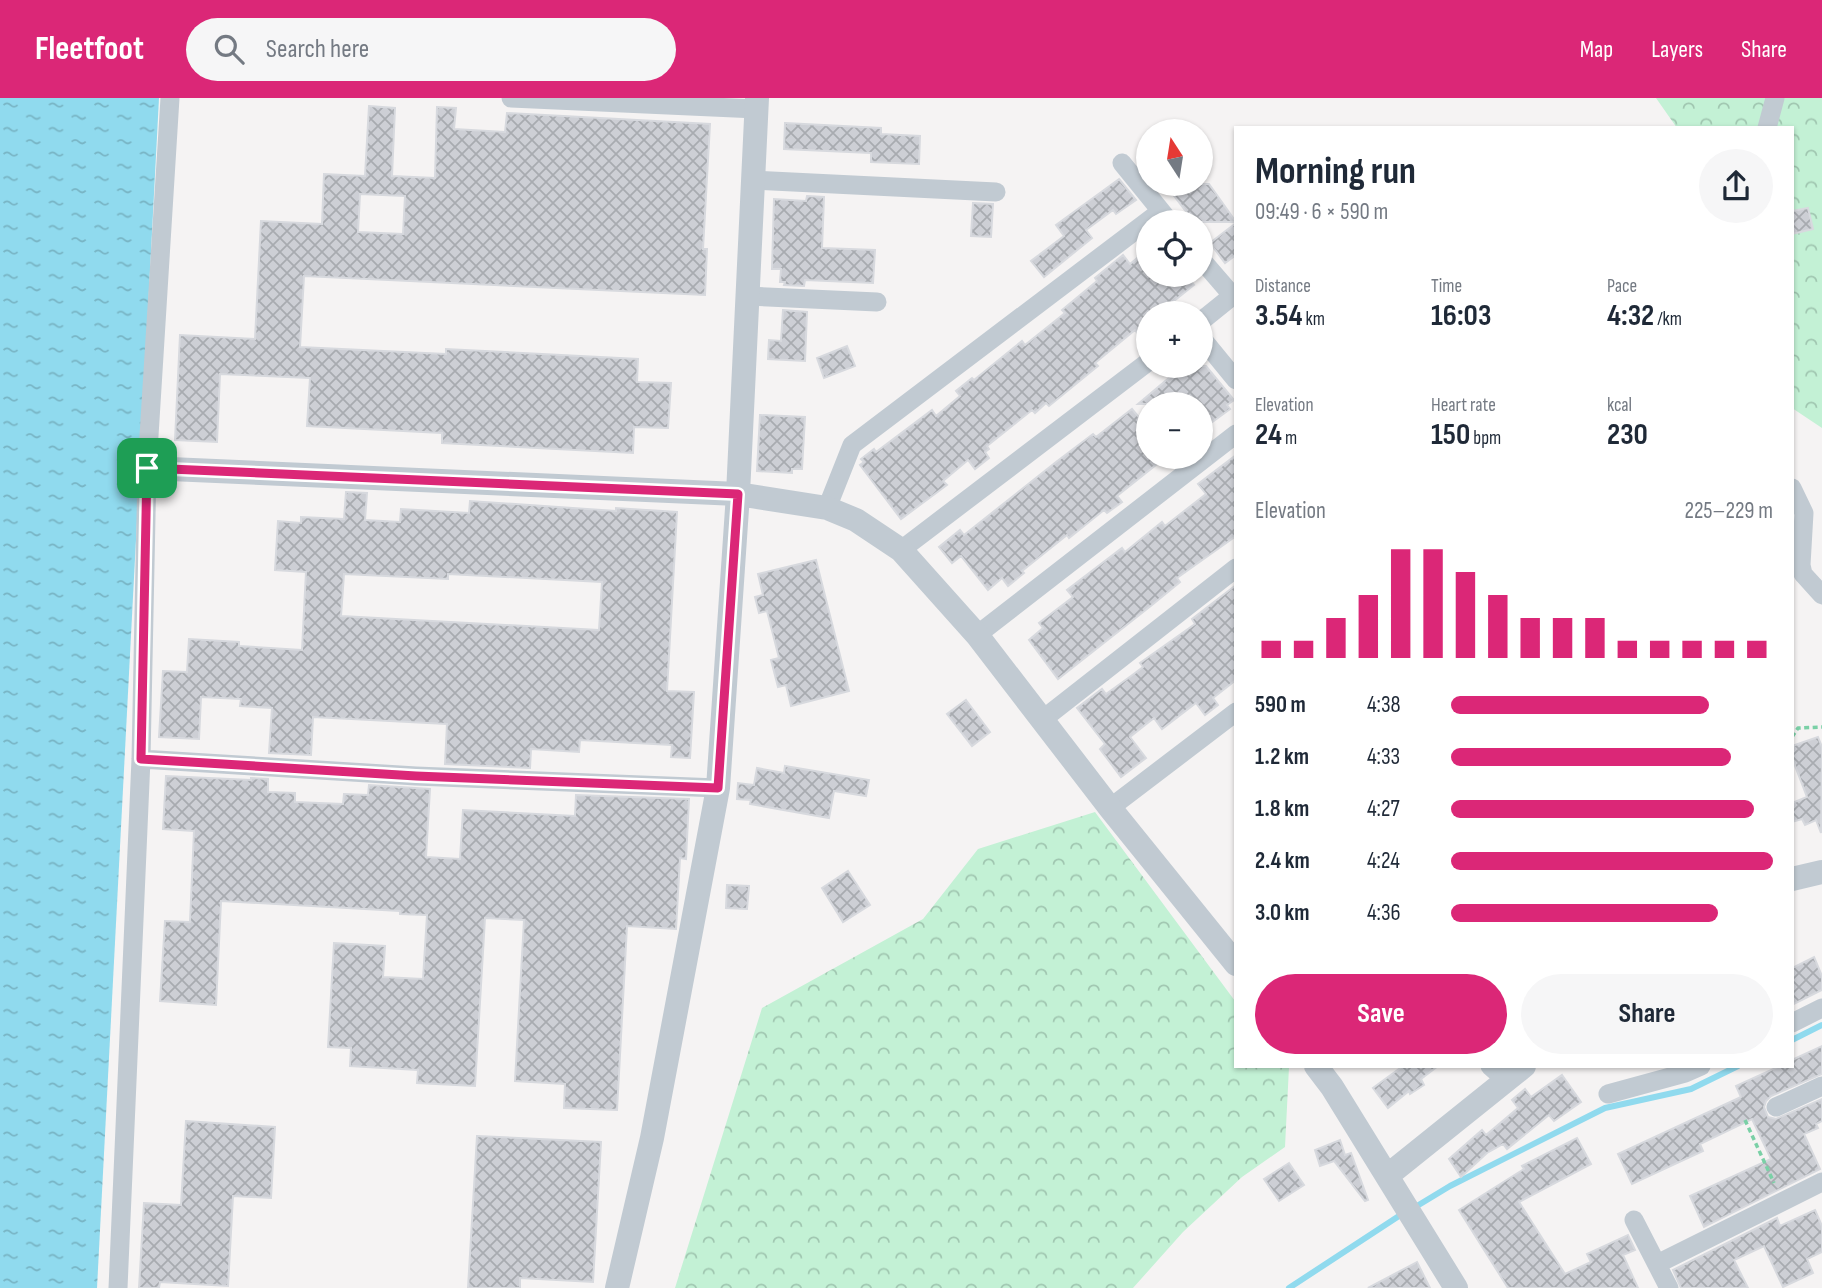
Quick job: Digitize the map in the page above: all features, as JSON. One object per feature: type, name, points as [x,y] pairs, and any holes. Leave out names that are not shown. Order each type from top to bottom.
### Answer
[{"type":"street","points":[[118,1288],[141,759],[147,468],[170,98]]},
{"type":"street","points":[[511,98],[757,104],[738,494],[718,788],[652,1138],[617,1288]]},
{"type":"street","points":[[1768,126],[1775,98]]},
{"type":"street","points":[[1122,163],[1161,210]]},
{"type":"street","points":[[753,180],[996,192]]},
{"type":"street","points":[[827,508],[852,445],[1136,238]]},
{"type":"street","points":[[1213,272],[1234,294],[1213,311]]},
{"type":"street","points":[[748,296],[877,302]]},
{"type":"street","points":[[1213,352],[1234,378]]},
{"type":"street","points":[[901,550],[1136,371]]},
{"type":"street","points":[[977,635],[1234,436]]},
{"type":"street","points":[[147,468],[738,494],[827,508],[856,520],[901,550],[977,635],[1110,808],[1234,962]]},
{"type":"street","points":[[1794,492],[1804,513],[1801,565],[1803,574],[1822,596]]},
{"type":"street","points":[[1042,720],[1234,570]]},
{"type":"street","points":[[1110,808],[1234,715]]},
{"type":"street","points":[[141,759],[416,776],[718,788]]},
{"type":"street","points":[[1794,879],[1822,872]]},
{"type":"street","points":[[1794,1022],[1822,1008]]},
{"type":"street","points":[[1318,1068],[1332,1087],[1456,1288]]},
{"type":"street","points":[[1608,1094],[1696,1068]]},
{"type":"street","points":[[1387,1176],[1507,1070]]},
{"type":"street","points":[[1776,1107],[1822,1086]]},
{"type":"street","points":[[1657,1264],[1822,1182]]},
{"type":"street","points":[[1634,1220],[1669,1288]]},
{"type":"path","points":[[1794,734],[1798,728],[1822,727]]},
{"type":"path","points":[[1745,1120],[1783,1201]]},
{"type":"green space","points":[[1656,98],[1822,98],[1822,428],[1794,409],[1794,126],[1676,126]]},
{"type":"green space","points":[[1095,812],[1234,1000],[1234,1068],[1289,1068],[1285,1147],[1242,1177],[1183,1232],[1133,1288],[675,1288],[762,1008],[923,919],[978,849]]},
{"type":"water","points":[[0,98],[159,98],[97,1288],[0,1288]]},
{"type":"building","points":[[369,106],[395,108],[392,176],[435,178],[437,107],[456,108],[454,129],[505,132],[507,113],[710,124],[703,249],[707,249],[705,295],[304,276],[300,347],[446,354],[446,349],[638,359],[637,382],[671,383],[668,428],[634,427],[633,453],[442,443],[442,433],[307,426],[310,378],[220,374],[217,442],[175,440],[180,335],[255,339],[261,221],[322,224],[324,174],[365,176]],"holes":[[[360,194],[405,196],[403,234],[358,232]]]},
{"type":"building","points":[[785,123],[881,128],[881,134],[920,136],[919,164],[871,162],[871,153],[784,149]]},
{"type":"building","points":[[1119,179],[1136,200],[1116,214],[1113,210],[1086,230],[1092,238],[1044,277],[1031,261],[1064,236],[1056,225]]},
{"type":"building","points":[[1213,190],[1234,222],[1213,222],[1213,210],[1185,210],[1174,196],[1213,196]]},
{"type":"building","points":[[807,196],[824,197],[822,248],[875,250],[873,283],[805,280],[804,286],[784,285],[785,282],[780,282],[781,269],[772,269],[774,199],[806,201]]},
{"type":"building","points":[[973,203],[993,204],[991,237],[971,236]]},
{"type":"building","points":[[1808,208],[1813,229],[1794,234],[1794,211]]},
{"type":"building","points":[[1234,225],[1234,256],[1225,263],[1213,247],[1213,241]]},
{"type":"building","points":[[1123,255],[1130,264],[1136,259],[1136,287],[1192,287],[1174,301],[1136,301],[1136,331],[1095,363],[1098,366],[1049,406],[1046,403],[1035,413],[1032,410],[987,446],[989,449],[985,452],[989,458],[975,469],[968,460],[943,481],[947,485],[901,519],[860,465],[864,462],[861,459],[874,449],[876,452],[932,410],[936,416],[960,396],[956,391],[972,378],[974,380],[1022,341],[1025,345],[1065,313],[1062,310]]},
{"type":"building","points":[[783,310],[807,312],[805,361],[768,359],[769,340],[781,341]]},
{"type":"building","points":[[847,346],[855,366],[824,378],[817,358]]},
{"type":"building","points":[[1213,374],[1234,400],[1227,405],[1230,409],[1213,421],[1213,392],[1152,392],[1169,378],[1213,378]]},
{"type":"building","points":[[1132,409],[1136,414],[1136,469],[1151,469],[1117,496],[1122,502],[1107,513],[1104,510],[1069,538],[1067,535],[1022,571],[1024,573],[1008,586],[1002,578],[988,590],[961,556],[952,563],[939,547],[960,530],[964,535],[1093,434],[1096,437]]},
{"type":"building","points":[[760,415],[805,417],[802,469],[792,469],[792,473],[757,471]]},
{"type":"building","points":[[1234,457],[1234,537],[1177,578],[1180,582],[1058,679],[1029,640],[1043,628],[1039,623],[1073,597],[1067,590],[1122,548],[1125,552],[1162,522],[1165,526],[1206,494],[1198,484]]},
{"type":"building","points":[[346,492],[367,493],[365,520],[400,522],[401,509],[469,513],[470,501],[616,511],[616,508],[677,512],[667,691],[694,692],[690,758],[671,757],[672,745],[580,740],[579,752],[531,749],[530,768],[445,764],[447,724],[313,717],[311,755],[269,753],[272,708],[240,706],[241,699],[201,697],[199,739],[159,737],[163,671],[187,672],[189,639],[239,642],[239,646],[302,650],[306,572],[275,570],[278,521],[301,523],[301,517],[344,519]],"holes":[[[344,574],[448,579],[448,574],[602,582],[599,630],[341,616]]]},
{"type":"building","points":[[816,560],[849,691],[791,706],[786,685],[778,687],[771,660],[779,658],[767,611],[759,613],[755,597],[763,595],[758,574]]},
{"type":"building","points":[[1234,587],[1234,682],[1213,698],[1218,705],[1205,715],[1196,703],[1162,729],[1154,718],[1130,737],[1146,758],[1121,777],[1100,749],[1105,744],[1077,708],[1102,689],[1106,694],[1143,667],[1140,663],[1195,624],[1192,619]]},
{"type":"building","points":[[966,700],[990,732],[972,746],[947,714]]},
{"type":"building","points":[[1818,737],[1822,747],[1821,833],[1816,820],[1805,825],[1802,819],[1794,821],[1794,802],[1807,797],[1794,763],[1794,745]]},
{"type":"building","points":[[785,766],[869,780],[866,796],[834,791],[829,818],[750,804],[751,800],[737,799],[738,783],[754,785],[757,768],[784,773]]},
{"type":"building","points":[[166,776],[268,779],[268,792],[295,793],[295,802],[343,804],[344,794],[368,795],[369,785],[430,789],[426,857],[460,859],[463,810],[575,816],[576,795],[689,799],[686,859],[680,858],[676,929],[627,926],[617,1110],[564,1108],[565,1084],[515,1081],[524,920],[485,918],[475,1086],[417,1083],[418,1070],[350,1066],[351,1048],[328,1047],[334,943],[385,946],[383,977],[423,979],[427,915],[400,914],[400,911],[221,901],[216,1005],[160,1001],[165,921],[190,922],[194,831],[163,829]]},
{"type":"building","points":[[848,871],[870,905],[843,922],[822,888]]},
{"type":"building","points":[[727,885],[749,886],[747,909],[726,908]]},
{"type":"building","points":[[1814,957],[1822,976],[1822,990],[1794,1004],[1794,967]]},
{"type":"building","points":[[1822,1046],[1822,1074],[1771,1096],[1764,1107],[1768,1117],[1776,1119],[1822,1099],[1822,1121],[1816,1124],[1818,1128],[1804,1134],[1820,1169],[1704,1227],[1690,1196],[1771,1159],[1752,1119],[1700,1144],[1703,1151],[1632,1184],[1618,1154],[1741,1097],[1736,1086],[1776,1068],[1794,1068],[1794,1059]]},
{"type":"building","points":[[1400,1068],[1435,1068],[1421,1079],[1424,1085],[1410,1094],[1409,1091],[1388,1108],[1373,1088]]},
{"type":"building","points":[[1562,1075],[1581,1102],[1554,1121],[1549,1115],[1507,1149],[1503,1144],[1487,1153],[1461,1177],[1449,1159],[1482,1130],[1486,1135],[1518,1108],[1512,1100],[1525,1089],[1531,1097]]},
{"type":"building","points":[[186,1121],[275,1127],[271,1198],[233,1196],[228,1286],[160,1282],[159,1288],[139,1288],[144,1203],[181,1205]]},
{"type":"building","points":[[477,1136],[601,1142],[593,1282],[520,1278],[520,1288],[468,1288]]},
{"type":"building","points":[[1577,1138],[1591,1164],[1519,1202],[1565,1274],[1591,1262],[1587,1254],[1628,1235],[1635,1250],[1623,1255],[1638,1288],[1508,1288],[1459,1210],[1524,1169],[1522,1166]]},
{"type":"building","points":[[1340,1140],[1345,1155],[1351,1153],[1368,1200],[1365,1201],[1334,1161],[1320,1166],[1315,1150]]},
{"type":"building","points":[[1289,1163],[1304,1185],[1279,1201],[1264,1179]]},
{"type":"building","points":[[1815,1210],[1822,1226],[1822,1252],[1807,1259],[1813,1273],[1783,1287],[1764,1246],[1734,1260],[1748,1288],[1681,1288],[1673,1270],[1777,1218],[1780,1226]]},
{"type":"building","points":[[1417,1262],[1430,1288],[1368,1288]]},
{"type":"waterway","points":[[1794,1039],[1822,1025]]},
{"type":"waterway","points":[[1412,1209],[1450,1186],[1605,1108],[1691,1089],[1734,1068]]},
{"type":"waterway","points":[[1289,1288],[1402,1214]]},
{"type":"route","points":[[147,468],[738,494],[718,788],[416,776],[141,759],[147,468]]}]
